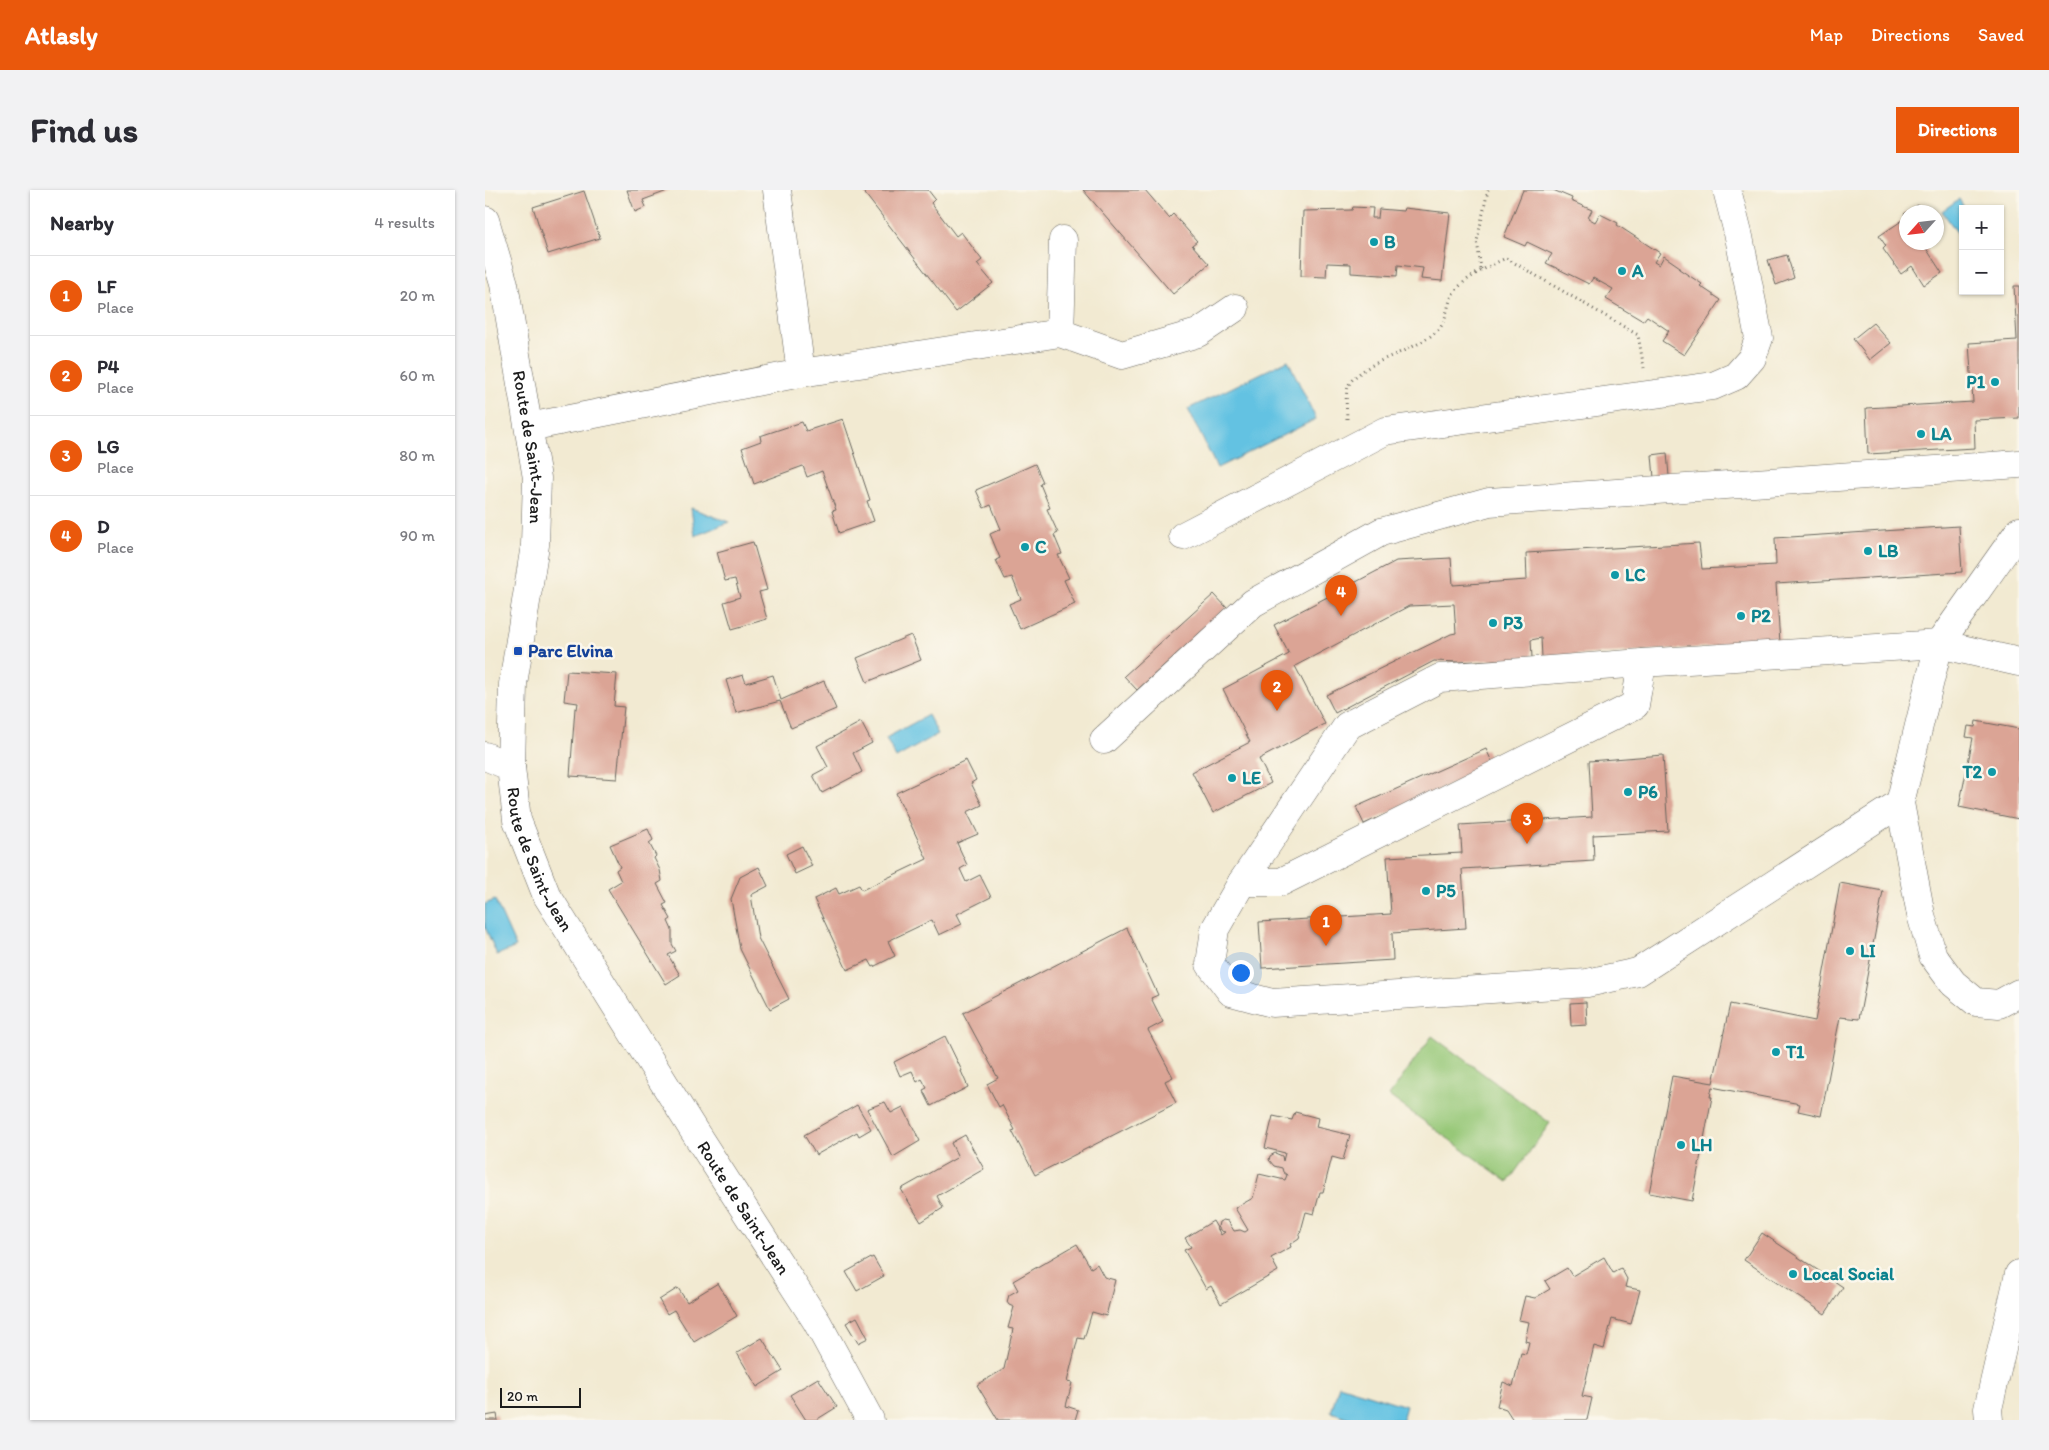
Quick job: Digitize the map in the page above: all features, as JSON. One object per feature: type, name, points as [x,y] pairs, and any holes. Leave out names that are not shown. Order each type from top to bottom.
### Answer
[{"type":"street","points":[[777,190],[801,373]]},
{"type":"street","points":[[1183,536],[1385,431],[1713,386],[1736,376],[1752,358],[1759,338],[1739,237],[1727,190]]},
{"type":"street","name":"Route de Saint-Jean","points":[[485,220],[504,284],[537,478],[535,545],[513,684],[511,767],[517,820],[546,894],[694,1131],[817,1322],[870,1420]]},
{"type":"street","points":[[1059,333],[1063,240]]},
{"type":"street","points":[[529,427],[801,373],[1059,333],[1122,355],[1198,333],[1235,308]]},
{"type":"street","points":[[1104,740],[1253,603],[1381,532],[1489,502],[2019,464]]},
{"type":"street","points":[[2019,531],[1939,644],[1900,802],[1921,915],[1933,956],[1953,983],[1976,1002],[1999,1004],[2019,993]]},
{"type":"street","points":[[1900,802],[1638,972],[1587,983],[1272,1003],[1231,992],[1210,964],[1215,929],[1242,882],[1347,726],[1440,678],[1939,644],[2019,662]]},
{"type":"street","points":[[1242,882],[1281,882],[1635,705],[1642,663]]},
{"type":"street","points":[[485,756],[511,767]]},
{"type":"street","points":[[1989,1420],[1988,1408],[2019,1274]]},
{"type":"path","points":[[1481,269],[1477,241],[1488,190]]},
{"type":"path","points":[[1349,450],[1346,394],[1352,380],[1372,366],[1417,346],[1441,327],[1453,293],[1481,269],[1506,258],[1638,335],[1649,395]]},
{"type":"green space","points":[[1432,1036],[1550,1123],[1508,1182],[1389,1096]]},
{"type":"water","points":[[1959,199],[1963,205],[1959,205],[1959,235],[1944,214],[1944,210]]},
{"type":"water","points":[[1288,360],[1316,419],[1217,468],[1188,409]]},
{"type":"water","points":[[691,508],[729,522],[695,536]]},
{"type":"water","points":[[928,715],[938,734],[896,758],[886,738]]},
{"type":"water","points":[[495,900],[516,947],[497,955],[485,927],[485,904]]},
{"type":"water","points":[[1339,1385],[1406,1406],[1402,1420],[1355,1420],[1331,1412]]},
{"type":"building","points":[[627,190],[670,190],[643,200],[646,207],[635,212]]},
{"type":"building","points":[[862,190],[928,190],[935,199],[931,203],[956,236],[961,232],[982,260],[977,264],[993,283],[956,312]]},
{"type":"building","points":[[1083,190],[1145,190],[1169,218],[1173,214],[1197,241],[1192,245],[1209,264],[1173,294]]},
{"type":"building","name":"A","points":[[1523,190],[1553,190],[1572,198],[1571,201],[1592,210],[1588,218],[1595,222],[1600,214],[1618,223],[1617,225],[1660,253],[1654,262],[1659,265],[1664,256],[1680,267],[1679,269],[1702,284],[1700,286],[1721,300],[1684,355],[1662,341],[1669,331],[1647,316],[1643,321],[1606,299],[1613,289],[1593,278],[1589,284],[1546,263],[1552,254],[1527,242],[1525,246],[1504,237]]},
{"type":"building","points":[[584,191],[600,238],[548,254],[533,207]]},
{"type":"building","name":"B","points":[[1353,207],[1373,208],[1372,218],[1378,218],[1379,209],[1403,211],[1404,208],[1450,213],[1442,281],[1421,279],[1423,268],[1398,265],[1397,276],[1351,273],[1351,264],[1327,263],[1326,277],[1301,276],[1303,211],[1352,210]]},
{"type":"building","points":[[1899,223],[1899,250],[1927,250],[1942,273],[1924,285],[1912,266],[1901,274],[1883,249],[1886,246],[1879,236]]},
{"type":"building","points":[[1787,255],[1794,278],[1776,285],[1768,260]]},
{"type":"building","points":[[2014,286],[2019,286],[2019,418],[1974,420],[1975,448],[1868,454],[1866,408],[1973,402],[1969,343],[2017,340]]},
{"type":"building","points":[[1873,323],[1891,343],[1870,360],[1853,339]]},
{"type":"building","points":[[843,419],[870,500],[867,501],[874,521],[839,533],[832,511],[836,510],[822,471],[807,477],[803,466],[754,484],[742,448],[761,441],[760,436],[802,422],[806,431]]},
{"type":"building","points":[[1667,453],[1669,476],[1654,478],[1652,455]]},
{"type":"building","name":"C","points":[[1035,464],[1043,482],[1040,484],[1050,508],[1047,509],[1058,533],[1054,535],[1062,554],[1058,555],[1069,578],[1064,580],[1075,604],[1020,629],[1009,604],[1021,599],[1012,577],[1005,579],[996,560],[1000,558],[990,534],[1001,529],[991,505],[984,508],[976,490]]},
{"type":"building","points":[[1959,526],[1962,572],[1776,584],[1780,643],[1542,657],[1541,638],[1531,640],[1532,658],[1458,662],[1434,661],[1335,713],[1326,695],[1456,633],[1454,604],[1409,606],[1295,666],[1325,724],[1259,759],[1271,783],[1213,813],[1192,772],[1250,742],[1223,689],[1289,654],[1274,625],[1396,561],[1451,558],[1453,585],[1527,580],[1526,553],[1699,543],[1702,569],[1776,565],[1775,538]]},
{"type":"building","points":[[753,542],[767,590],[759,592],[767,619],[732,629],[724,602],[740,597],[735,579],[725,581],[717,552]]},
{"type":"building","points":[[1214,594],[1227,608],[1137,690],[1124,676]]},
{"type":"building","points":[[911,635],[921,660],[867,682],[857,658]]},
{"type":"building","points":[[567,671],[617,674],[614,706],[624,707],[617,779],[570,776],[575,708],[577,709],[578,703],[564,701]]},
{"type":"building","points":[[743,675],[746,683],[773,675],[781,700],[824,681],[836,709],[791,728],[780,701],[736,713],[726,680]]},
{"type":"building","name":"T2","points":[[1976,721],[2019,729],[2019,819],[1959,807],[1973,738],[1966,737],[1968,726],[1975,727]]},
{"type":"building","points":[[861,722],[872,743],[853,753],[862,772],[822,793],[813,775],[828,767],[817,746]]},
{"type":"building","points":[[1486,749],[1494,766],[1364,824],[1356,807]]},
{"type":"building","points":[[1663,755],[1668,831],[1593,835],[1594,861],[1462,869],[1466,928],[1392,933],[1393,960],[1262,968],[1259,922],[1391,914],[1387,857],[1462,853],[1460,825],[1592,817],[1589,761]]},
{"type":"building","points":[[966,760],[976,780],[971,783],[982,805],[967,812],[978,834],[957,843],[967,865],[960,869],[966,882],[980,875],[991,897],[957,914],[962,924],[939,935],[932,920],[888,941],[895,956],[873,967],[869,960],[847,970],[814,899],[836,888],[839,894],[859,885],[862,890],[927,859],[896,793]]},
{"type":"building","points":[[648,829],[653,840],[649,843],[656,856],[654,858],[660,870],[662,881],[657,884],[667,903],[663,905],[671,919],[668,921],[672,930],[672,944],[676,951],[668,955],[680,975],[666,984],[608,889],[621,881],[616,870],[620,867],[610,845]]},
{"type":"building","points":[[802,846],[812,866],[795,874],[786,854]]},
{"type":"building","points":[[759,867],[768,886],[751,895],[758,938],[789,999],[770,1009],[740,949],[731,899],[740,877]]},
{"type":"building","points":[[1840,883],[1883,891],[1859,1019],[1840,1017],[1821,1116],[1798,1111],[1800,1104],[1712,1087],[1710,1097],[1712,1097],[1692,1201],[1649,1193],[1672,1076],[1713,1083],[1730,1004],[1815,1021]]},
{"type":"building","points":[[1127,928],[1158,995],[1151,998],[1163,1022],[1148,1030],[1173,1077],[1165,1081],[1176,1103],[1035,1175],[1012,1131],[1015,1130],[1002,1105],[999,1107],[987,1084],[998,1078],[963,1013]]},
{"type":"building","points":[[1586,1002],[1587,1025],[1571,1026],[1570,1003]]},
{"type":"building","points":[[945,1036],[968,1087],[931,1106],[923,1090],[927,1088],[922,1079],[917,1082],[912,1071],[900,1076],[894,1062]]},
{"type":"building","points":[[885,1102],[891,1113],[903,1107],[920,1141],[893,1157],[867,1109]]},
{"type":"building","points":[[857,1105],[871,1129],[859,1136],[857,1132],[816,1155],[804,1135]]},
{"type":"building","points":[[1295,1112],[1318,1118],[1316,1127],[1350,1135],[1343,1160],[1332,1157],[1323,1192],[1320,1192],[1314,1214],[1306,1212],[1299,1238],[1290,1244],[1291,1247],[1271,1258],[1278,1271],[1221,1304],[1211,1286],[1206,1289],[1184,1250],[1191,1247],[1185,1238],[1213,1221],[1221,1235],[1225,1232],[1221,1231],[1218,1227],[1219,1222],[1223,1220],[1228,1221],[1234,1231],[1240,1230],[1245,1232],[1248,1230],[1235,1208],[1253,1198],[1259,1174],[1285,1180],[1287,1175],[1283,1172],[1282,1168],[1274,1166],[1269,1160],[1270,1156],[1275,1153],[1282,1156],[1283,1161],[1285,1153],[1265,1148],[1273,1116],[1292,1120]]},
{"type":"building","points":[[965,1135],[984,1169],[937,1196],[943,1208],[921,1222],[901,1189],[958,1157],[951,1143]]},
{"type":"building","name":"Local Social","points":[[1762,1233],[1843,1287],[1825,1314],[1744,1260]]},
{"type":"building","points":[[1077,1244],[1091,1268],[1097,1264],[1104,1277],[1115,1280],[1106,1316],[1092,1312],[1084,1339],[1078,1338],[1067,1382],[1072,1383],[1066,1406],[1078,1410],[1075,1420],[998,1420],[977,1385],[1004,1369],[1013,1329],[1008,1328],[1014,1307],[1007,1302],[1009,1295],[1018,1290],[1013,1281]]},
{"type":"building","points":[[873,1257],[884,1276],[857,1291],[846,1272]]},
{"type":"building","points":[[1604,1257],[1613,1273],[1621,1268],[1627,1279],[1625,1287],[1640,1290],[1631,1324],[1612,1319],[1604,1349],[1594,1346],[1582,1396],[1592,1398],[1587,1420],[1513,1420],[1506,1409],[1497,1406],[1503,1382],[1513,1386],[1521,1353],[1526,1354],[1529,1342],[1525,1341],[1529,1322],[1519,1320],[1525,1296],[1535,1298],[1550,1289],[1545,1281],[1567,1268],[1572,1276]]},
{"type":"building","points":[[718,1283],[737,1316],[694,1342],[674,1310],[667,1314],[659,1300],[678,1288],[687,1302]]},
{"type":"building","points":[[857,1317],[868,1338],[858,1343],[846,1323]]},
{"type":"building","points":[[762,1338],[783,1371],[757,1387],[737,1353]]},
{"type":"building","points":[[818,1378],[837,1407],[816,1420],[806,1420],[790,1395]]},
{"type":"building","points":[[497,1414],[498,1420],[485,1420],[485,1416]]},
{"type":"place","name":"B","points":[[1374,242]]},
{"type":"place","name":"A","points":[[1622,271]]},
{"type":"place","name":"P1","points":[[1995,382]]},
{"type":"place","name":"LA","points":[[1921,434]]},
{"type":"place","name":"C","points":[[1025,547]]},
{"type":"place","name":"LB","points":[[1868,551]]},
{"type":"place","name":"LC","points":[[1615,575]]},
{"type":"place","name":"D","points":[[1341,616]]},
{"type":"place","name":"P2","points":[[1741,616]]},
{"type":"place","name":"P3","points":[[1493,623]]},
{"type":"place","name":"Parc Elvina","points":[[518,651]]},
{"type":"place","name":"P4","points":[[1277,711]]},
{"type":"place","name":"T2","points":[[1992,772]]},
{"type":"place","name":"LE","points":[[1232,778]]},
{"type":"place","name":"P6","points":[[1628,792]]},
{"type":"place","name":"LG","points":[[1527,844]]},
{"type":"place","name":"P5","points":[[1426,891]]},
{"type":"place","name":"LF","points":[[1326,946]]},
{"type":"place","name":"LI","points":[[1850,951]]},
{"type":"place","name":"T1","points":[[1776,1052]]},
{"type":"place","name":"LH","points":[[1681,1145]]},
{"type":"place","name":"Local Social","points":[[1793,1274]]}]
